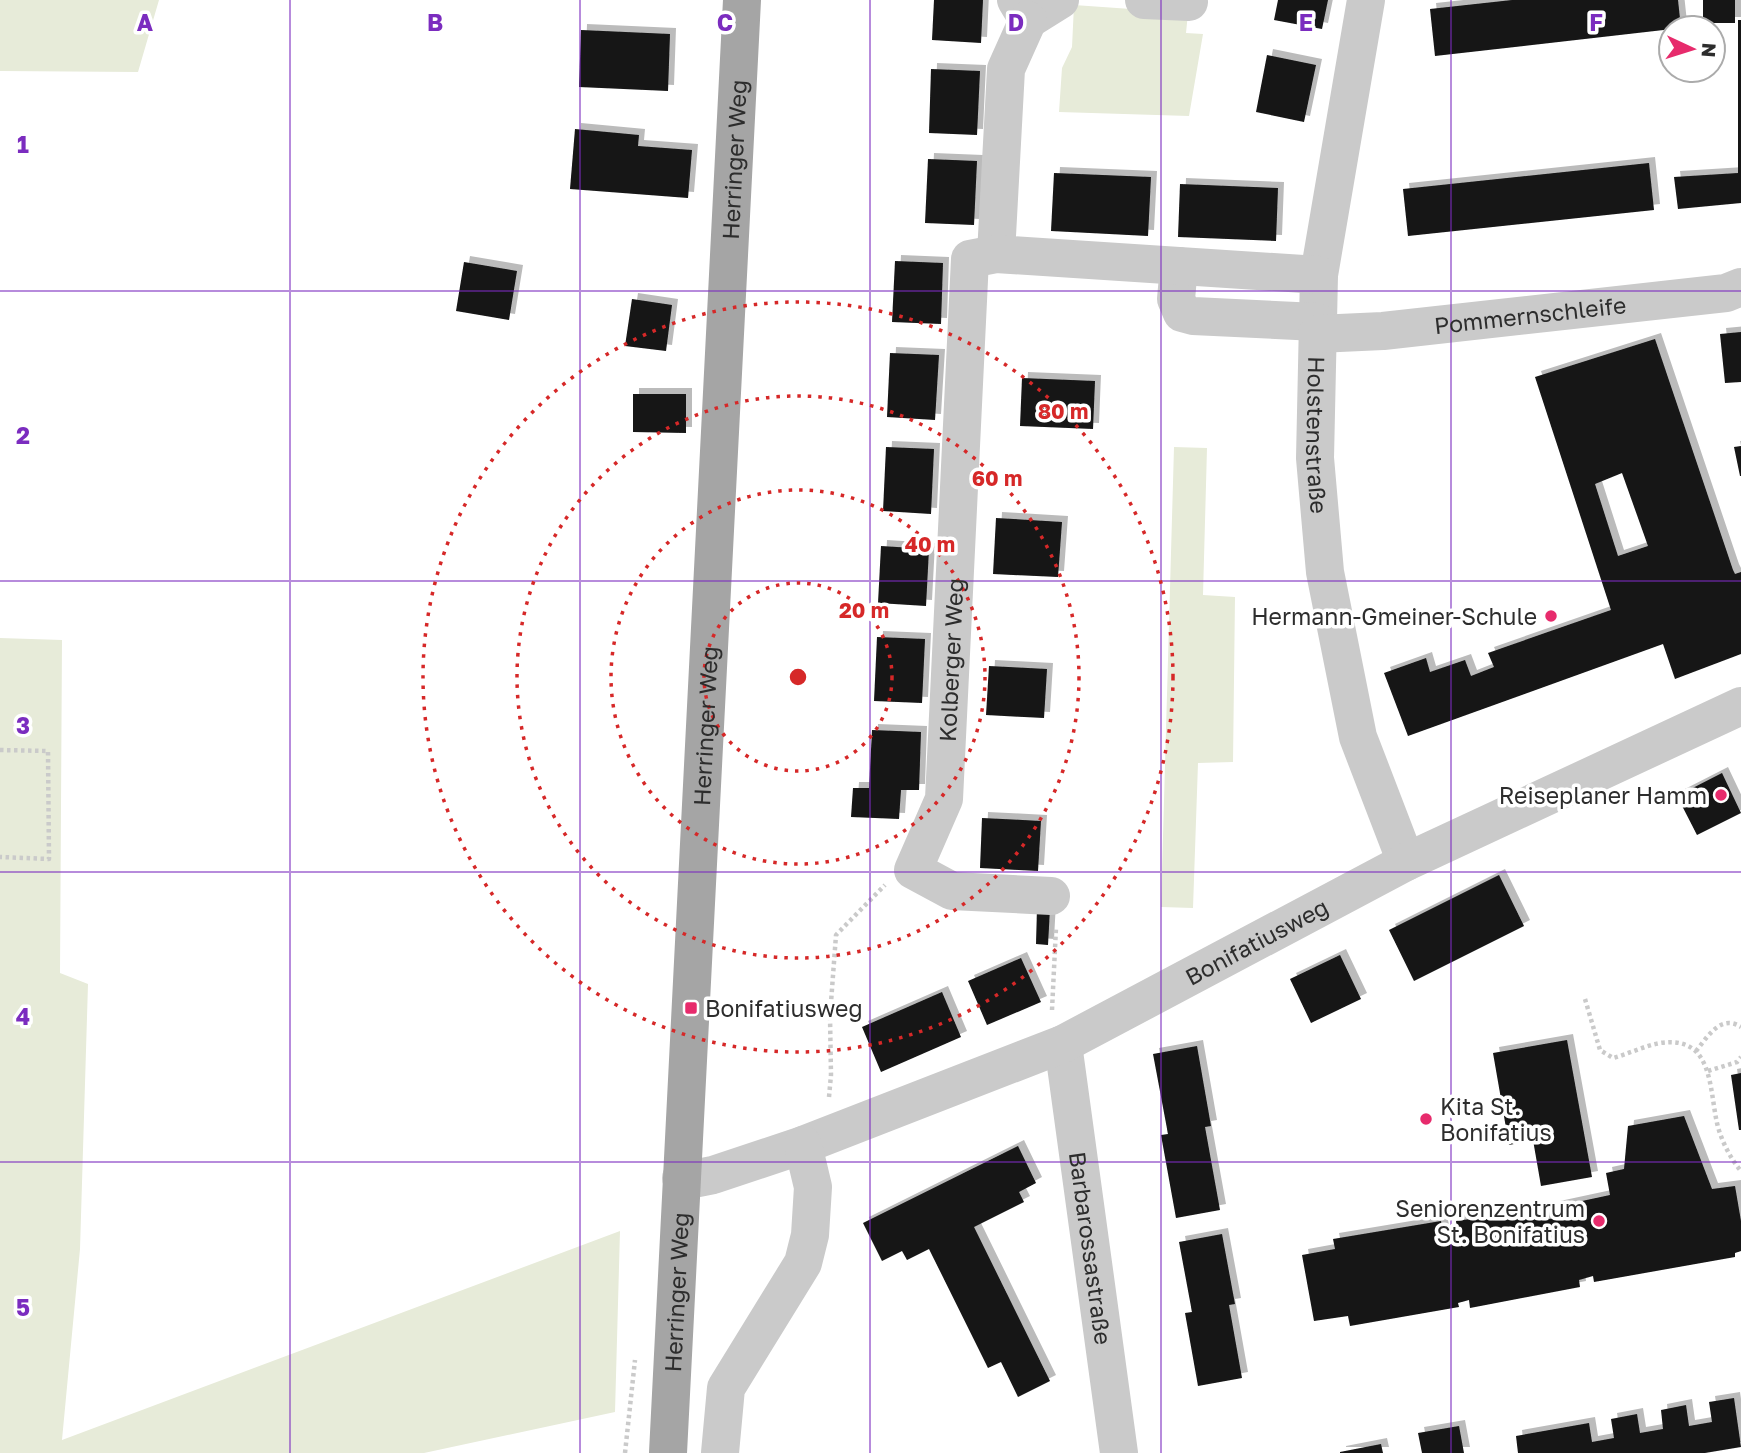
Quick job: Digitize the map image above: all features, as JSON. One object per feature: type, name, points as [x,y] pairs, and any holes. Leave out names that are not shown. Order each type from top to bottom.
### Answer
[{"type":"main road","name":"Herringer Weg","points":[[668,1453],[742,0]]},
{"type":"street","points":[[1060,0],[1022,10],[1006,69],[996,254],[1319,275]]},
{"type":"street","points":[[1144,0],[1189,2]]},
{"type":"street","name":"Holstenstraße","points":[[1366,0],[1319,275],[1315,458],[1325,572],[1358,737],[1406,862]]},
{"type":"street","name":"Kolberger Weg","points":[[913,870],[944,799],[970,259],[996,254]]},
{"type":"street","points":[[1179,266],[1176,299],[1182,313],[1317,328]]},
{"type":"street","name":"Pommernschleife","points":[[1317,328],[1382,331],[1726,293],[1741,287]]},
{"type":"street","name":"Bonifatiusweg","points":[[681,1178],[713,1175],[814,1141],[1063,1044],[1406,862],[1741,706]]},
{"type":"street","points":[[913,870],[952,891],[1051,895]]},
{"type":"street","name":"Barbarossastraße","points":[[1063,1044],[1119,1453]]},
{"type":"street","points":[[720,1453],[726,1388],[803,1263],[810,1235],[814,1141]]},
{"type":"path","points":[[0,750],[48,751],[49,859],[0,858]]},
{"type":"path","points":[[814,1141],[831,1075],[830,1016],[836,935],[883,886],[913,870]]},
{"type":"path","points":[[1051,895],[1057,905],[1053,976]]},
{"type":"path","points":[[1586,999],[1600,1050],[1613,1058],[1660,1043],[1682,1044],[1696,1051],[1708,1071],[1717,1126],[1732,1160],[1741,1171]]},
{"type":"path","points":[[1696,1051],[1712,1031],[1723,1023],[1734,1022],[1741,1027]]},
{"type":"path","points":[[1708,1071],[1737,1062],[1741,1057]]},
{"type":"green space","points":[[0,0],[159,0],[138,72],[0,71]]},
{"type":"green space","points":[[1074,5],[1188,13],[1186,33],[1203,34],[1189,116],[1059,112],[1062,68],[1072,47]]},
{"type":"green space","points":[[1174,447],[1207,448],[1203,595],[1235,597],[1233,762],[1198,763],[1193,908],[1161,907]]},
{"type":"green space","points":[[0,638],[62,640],[60,973],[88,984],[80,1249],[62,1440],[620,1231],[615,1412],[424,1453],[0,1453]]},
{"type":"building","points":[[934,0],[983,0],[981,43],[932,40]]},
{"type":"building","points":[[1278,0],[1328,0],[1322,29],[1274,20]]},
{"type":"building","points":[[1512,0],[1678,0],[1680,14],[1657,14],[1657,31],[1435,56],[1430,9]]},
{"type":"building","points":[[1703,0],[1735,0],[1735,23],[1727,23],[1727,14],[1703,14]]},
{"type":"building","points":[[1738,20],[1741,20],[1741,203],[1678,209],[1674,177],[1738,173]]},
{"type":"building","points":[[581,30],[670,34],[668,91],[579,87]]},
{"type":"building","points":[[1267,55],[1316,65],[1304,122],[1256,112]]},
{"type":"building","points":[[931,69],[980,71],[977,135],[929,133]]},
{"type":"building","points":[[575,129],[639,135],[638,146],[692,150],[688,198],[570,189]]},
{"type":"building","points":[[928,159],[977,161],[974,225],[925,223]]},
{"type":"building","points":[[1649,163],[1654,210],[1408,236],[1403,189]]},
{"type":"building","points":[[1054,173],[1151,177],[1148,236],[1051,231]]},
{"type":"building","points":[[1180,184],[1278,188],[1276,241],[1178,237]]},
{"type":"building","points":[[895,261],[943,263],[941,324],[892,322]]},
{"type":"building","points":[[464,262],[517,271],[509,320],[456,311]]},
{"type":"building","points":[[632,299],[672,305],[666,351],[625,346]]},
{"type":"building","points":[[1741,332],[1741,382],[1725,383],[1720,334]]},
{"type":"building","points":[[1655,339],[1733,570],[1735,574],[1741,572],[1741,654],[1675,679],[1663,644],[1408,736],[1384,673],[1426,658],[1430,672],[1465,660],[1471,676],[1494,667],[1488,653],[1611,610],[1535,377]],"holes":[[[1622,473],[1648,546],[1618,556],[1595,484]]]},
{"type":"building","points":[[890,353],[939,355],[935,420],[887,417]]},
{"type":"building","points":[[1022,378],[1095,381],[1093,429],[1020,426]]},
{"type":"building","points":[[633,394],[686,394],[686,433],[633,432]]},
{"type":"building","points":[[1741,446],[1741,476],[1740,476],[1734,447]]},
{"type":"building","points":[[886,447],[934,449],[931,514],[883,511]]},
{"type":"building","points":[[996,518],[1062,522],[1058,577],[993,574]]},
{"type":"building","points":[[881,546],[929,549],[926,606],[878,603]]},
{"type":"building","points":[[877,637],[925,639],[922,703],[874,701]]},
{"type":"building","points":[[989,666],[1047,669],[1044,718],[986,715]]},
{"type":"building","points":[[872,730],[921,732],[919,790],[901,790],[899,819],[851,817],[853,788],[869,788]]},
{"type":"building","points":[[1722,773],[1741,813],[1697,835],[1677,796]]},
{"type":"building","points":[[982,818],[1041,821],[1038,871],[980,868]]},
{"type":"building","points":[[1499,875],[1524,926],[1414,981],[1389,930]]},
{"type":"building","points":[[1037,908],[1050,908],[1048,945],[1036,944]]},
{"type":"building","points":[[1340,955],[1361,999],[1311,1023],[1290,979]]},
{"type":"building","points":[[1021,958],[1041,1002],[987,1025],[968,981]]},
{"type":"building","points":[[942,992],[961,1037],[881,1072],[862,1027]]},
{"type":"building","points":[[1567,1040],[1592,1177],[1541,1186],[1533,1140],[1509,1145],[1493,1053]]},
{"type":"building","points":[[1197,1046],[1211,1126],[1205,1127],[1220,1210],[1176,1218],[1161,1135],[1168,1134],[1153,1054]]},
{"type":"building","points":[[1741,1073],[1741,1130],[1739,1130],[1731,1075]]},
{"type":"building","name":"Seniorenzentrum St. Bonifatius","points":[[1684,1116],[1712,1189],[1735,1186],[1741,1221],[1741,1251],[1735,1253],[1735,1257],[1594,1282],[1593,1276],[1579,1280],[1580,1287],[1470,1308],[1469,1300],[1458,1303],[1459,1307],[1350,1326],[1348,1316],[1314,1321],[1302,1255],[1335,1249],[1333,1239],[1441,1221],[1443,1231],[1457,1229],[1456,1221],[1546,1208],[1549,1219],[1556,1218],[1554,1207],[1610,1195],[1606,1173],[1624,1169],[1628,1126]]},
{"type":"building","points":[[1018,1146],[1036,1183],[1019,1192],[1024,1202],[974,1227],[1050,1381],[1018,1397],[1001,1362],[988,1368],[929,1249],[907,1260],[902,1251],[882,1261],[863,1223]]},
{"type":"building","points":[[1222,1234],[1235,1304],[1229,1305],[1242,1378],[1198,1386],[1185,1313],[1192,1312],[1179,1242]]},
{"type":"building","points":[[1734,1398],[1741,1447],[1705,1453],[1518,1453],[1516,1436],[1589,1423],[1592,1442],[1614,1438],[1611,1419],[1637,1414],[1640,1433],[1663,1429],[1661,1410],[1686,1405],[1689,1426],[1712,1422],[1709,1402]]},
{"type":"building","points":[[1459,1426],[1464,1453],[1422,1453],[1418,1433]]},
{"type":"building","points":[[1381,1444],[1383,1453],[1340,1453],[1340,1452]]},
{"type":"place","name":"Hermann-Gmeiner-Schule","points":[[1551,616]]},
{"type":"place","name":"Reiseplaner Hamm","points":[[1721,795]]},
{"type":"place","name":"Bonifatiusweg","points":[[691,1008]]},
{"type":"place","name":"Kita St. Bonifatius","points":[[1426,1119]]},
{"type":"place","name":"Seniorenzentrum St. Bonifatius","points":[[1599,1221]]}]
